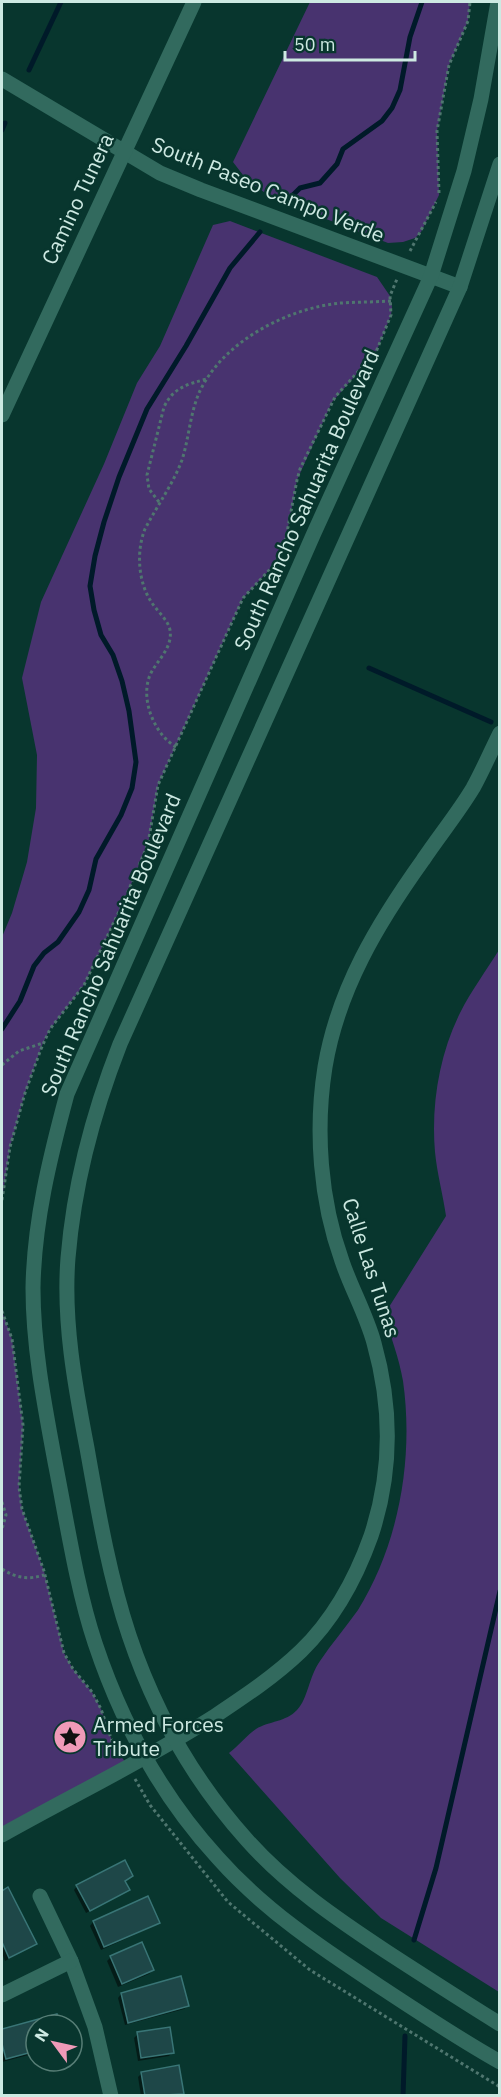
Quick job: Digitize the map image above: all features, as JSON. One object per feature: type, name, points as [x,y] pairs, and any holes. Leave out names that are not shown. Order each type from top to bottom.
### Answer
[{"type":"street","name":"Camino Tunera","points":[[2,415],[194,2]]},
{"type":"street","name":"South Rancho Sahuarita Boulevard","points":[[498,2],[481,99],[469,150],[431,276],[67,1094],[50,1154],[33,1287],[35,1334],[43,1395],[65,1513],[94,1641],[116,1698],[169,1798],[218,1858],[275,1913],[352,1969],[500,2062]]},
{"type":"street","name":"South Paseo Campo Verde","points":[[2,79],[160,173],[460,287]]},
{"type":"street","points":[[500,165],[460,287],[120,1044],[96,1111],[79,1180],[72,1219],[67,1289],[74,1380],[118,1599],[147,1684],[191,1768],[229,1819],[263,1857],[295,1887],[361,1935],[500,2024]]},
{"type":"street","name":"Calle Las Tunas","points":[[2,1835],[176,1741],[268,1679],[303,1649],[326,1621],[347,1590],[364,1555],[384,1486],[388,1448],[387,1411],[374,1341],[342,1261],[326,1202],[320,1132],[325,1066],[341,1006],[376,931],[472,789],[500,733]]},
{"type":"street","points":[[40,1896],[71,1960],[95,2027],[111,2096]]},
{"type":"street","points":[[2,1995],[71,1960]]},
{"type":"path","points":[[2,1200],[10,1147],[25,1093],[50,1029],[84,985],[124,901],[148,844],[158,785],[243,598],[274,565],[285,543],[300,470],[335,397],[376,352],[391,315],[390,296],[415,238],[421,232],[439,195],[437,132],[449,65],[468,21],[470,2]]},
{"type":"path","points":[[176,747],[163,736],[152,719],[147,689],[149,677],[165,653],[170,638],[168,624],[146,591],[140,563],[141,539],[180,464],[198,395],[207,379],[238,346],[253,334],[279,320],[341,303],[392,301]]},
{"type":"path","points":[[159,502],[149,489],[147,475],[164,408],[176,390],[207,379]]},
{"type":"path","points":[[2,1065],[19,1051],[44,1043]]},
{"type":"path","points":[[2,1502],[6,1515],[2,1529]]},
{"type":"path","points":[[2,1569],[21,1578],[36,1578],[45,1575]]},
{"type":"shaded area","points":[[310,2],[470,2],[468,21],[449,65],[437,131],[439,195],[421,232],[415,238],[388,243],[272,198],[246,179],[233,162]]},
{"type":"shaded area","points":[[230,221],[377,277],[390,296],[391,315],[376,352],[332,402],[297,480],[285,543],[274,565],[243,598],[158,785],[148,844],[124,901],[84,985],[50,1029],[43,1043],[25,1093],[10,1147],[2,1200],[2,937],[12,913],[27,862],[36,808],[37,755],[22,678],[41,602],[104,464],[137,383],[160,346],[213,225]]},
{"type":"shaded area","points":[[499,950],[499,1992],[381,1918],[340,1878],[229,1753],[256,1729],[288,1717],[301,1705],[316,1667],[358,1610],[384,1557],[400,1500],[406,1440],[406,1410],[403,1381],[384,1315],[446,1216],[435,1152],[434,1117],[438,1081],[447,1046],[460,1013]]},
{"type":"shaded area","points":[[2,1311],[12,1339],[23,1425],[19,1487],[22,1509],[44,1571],[64,1653],[73,1669],[92,1692],[101,1709],[112,1741],[128,1767],[2,1835]]},
{"type":"building","points":[[125,1860],[133,1876],[125,1881],[130,1890],[90,1911],[76,1885]]},
{"type":"building","points":[[8,1887],[37,1944],[9,1958],[2,1942],[2,1891]]},
{"type":"building","points":[[148,1896],[160,1923],[104,1947],[93,1921]]},
{"type":"building","points":[[142,1942],[154,1970],[122,1984],[110,1956]]},
{"type":"building","points":[[181,1976],[189,2006],[128,2023],[121,1993]]},
{"type":"building","points":[[24,2023],[24,2054],[6,2059],[2,2044],[2,2029]]},
{"type":"building","points":[[170,2027],[174,2053],[141,2058],[137,2032]]},
{"type":"building","points":[[179,2065],[184,2094],[145,2096],[141,2072]]},
{"type":"waterway","points":[[29,70],[61,2]]},
{"type":"waterway","points":[[285,203],[300,188],[320,183],[337,164],[343,149],[382,121],[392,108],[400,90],[410,37],[422,2]]},
{"type":"waterway","points":[[2,130],[5,123]]},
{"type":"waterway","points":[[2,1029],[20,1001],[34,966],[44,953],[58,942],[79,912],[89,890],[96,859],[121,815],[132,788],[136,762],[129,711],[113,655],[101,635],[90,586],[104,522],[119,477],[147,409],[230,268],[260,232]]},
{"type":"waterway","points":[[369,668],[491,722]]},
{"type":"waterway","points":[[414,1940],[436,1868],[500,1591]]},
{"type":"waterway","points":[[403,2096],[405,2036]]},
{"type":"place","name":"Armed Forces Tribute","points":[[70,1737]]}]
